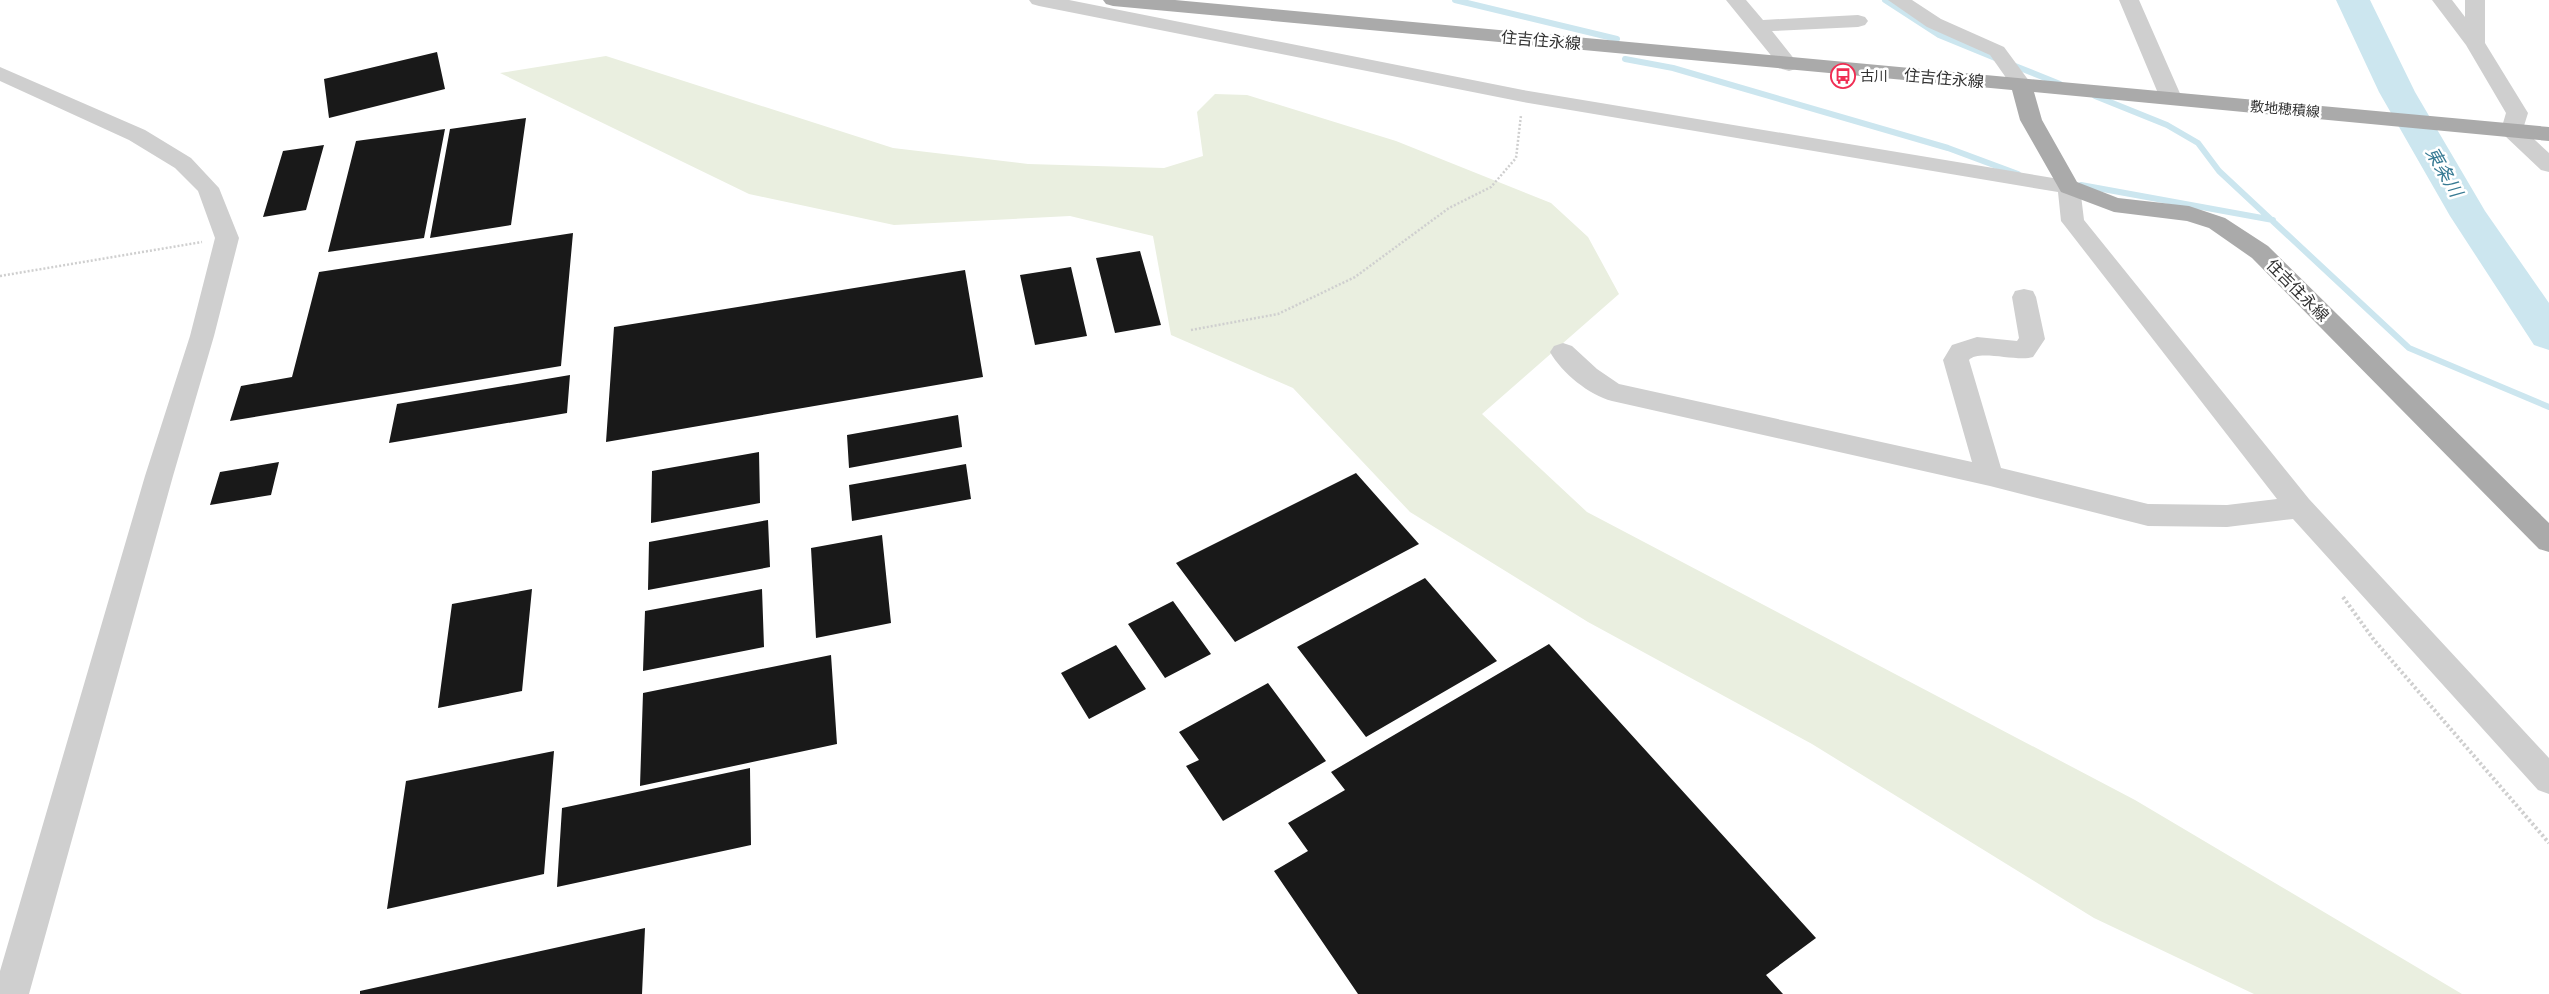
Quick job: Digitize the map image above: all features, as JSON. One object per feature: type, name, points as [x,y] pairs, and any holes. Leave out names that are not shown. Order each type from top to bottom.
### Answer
[{"type":"main road","name":"住吉住永線","points":[[1113,0],[1564,41],[1789,65],[2021,85]]},
{"type":"main road","name":"敷地穂積線","points":[[2021,85],[2549,134]]},
{"type":"main road","points":[[2021,85],[2031,120],[2069,187]]},
{"type":"main road","name":"住吉住永線","points":[[2069,187],[2114,204],[2189,214],[2217,222],[2260,252],[2549,541]]},
{"type":"street","points":[[1039,0],[1523,96],[2069,187],[2073,221],[2299,507],[2549,780]]},
{"type":"street","points":[[1736,0],[1789,65]]},
{"type":"street","points":[[1898,0],[1934,23],[1997,51],[2021,85]]},
{"type":"street","points":[[2129,0],[2171,98]]},
{"type":"street","points":[[2442,0],[2475,43],[2517,114],[2512,130],[2549,165]]},
{"type":"street","points":[[2475,0],[2475,43]]},
{"type":"street","points":[[1757,26],[1858,21]]},
{"type":"street","points":[[0,73],[138,136],[183,162],[208,188],[226,238],[202,336],[159,476],[11,994]]},
{"type":"street","points":[[1990,476],[1956,360],[1961,351],[1977,346],[2024,351],[2032,339],[2024,297]]},
{"type":"street","points":[[1563,352],[1588,376],[1612,392],[1990,476],[2148,515],[2227,516],[2299,507]]},
{"type":"path","points":[[1191,330],[1278,314],[1321,295],[1355,277],[1449,208],[1491,187],[1516,158],[1523,96]]},
{"type":"path","points":[[0,276],[226,238]]},
{"type":"path","points":[[2341,594],[2374,640],[2549,844]]},
{"type":"shaded area","points":[[606,56],[893,148],[1028,164],[1164,168],[1203,156],[1197,112],[1215,94],[1247,95],[1396,141],[1551,203],[1588,237],[1619,294],[1482,414],[1587,512],[2135,800],[2462,994],[2254,994],[2094,918],[1812,744],[1588,622],[1410,512],[1293,388],[1171,335],[1153,236],[1070,216],[894,225],[749,194],[500,73]]},
{"type":"building","points":[[437,52],[445,89],[329,118],[324,79]]},
{"type":"building","points":[[526,118],[511,225],[430,238],[450,129]]},
{"type":"building","points":[[445,129],[424,238],[328,252],[356,141]]},
{"type":"building","points":[[324,145],[306,210],[263,217],[283,151]]},
{"type":"building","points":[[573,233],[561,366],[230,421],[241,386],[292,377],[319,272]]},
{"type":"building","points":[[1140,251],[1161,325],[1115,333],[1096,258]]},
{"type":"building","points":[[1071,267],[1087,336],[1035,345],[1020,275]]},
{"type":"building","points":[[965,270],[983,377],[606,442],[614,327]]},
{"type":"building","points":[[570,375],[567,413],[389,443],[397,404]]},
{"type":"building","points":[[958,415],[962,447],[849,468],[847,435]]},
{"type":"building","points":[[759,452],[760,503],[651,523],[652,471]]},
{"type":"building","points":[[279,462],[271,495],[210,505],[220,472]]},
{"type":"building","points":[[966,464],[971,499],[852,521],[849,485]]},
{"type":"building","points":[[1356,473],[1419,544],[1235,642],[1176,563]]},
{"type":"building","points":[[768,520],[770,567],[648,590],[649,542]]},
{"type":"building","points":[[882,535],[891,623],[816,638],[811,548]]},
{"type":"building","points":[[1425,578],[1497,661],[1366,737],[1297,647]]},
{"type":"building","points":[[532,589],[522,691],[438,708],[452,604]]},
{"type":"building","points":[[762,589],[764,647],[643,671],[645,611]]},
{"type":"building","points":[[1173,601],[1211,654],[1165,678],[1128,624]]},
{"type":"building","points":[[1549,644],[1816,938],[1766,975],[1783,994],[1358,994],[1274,871],[1308,851],[1288,823],[1345,790],[1331,772]]},
{"type":"building","points":[[1116,645],[1146,689],[1089,719],[1061,673]]},
{"type":"building","points":[[831,655],[837,744],[640,786],[643,693]]},
{"type":"building","points":[[1268,683],[1326,761],[1223,821],[1186,766],[1199,760],[1179,732]]},
{"type":"building","points":[[554,751],[544,874],[387,909],[406,781]]},
{"type":"building","points":[[750,768],[751,845],[557,887],[562,808]]},
{"type":"building","points":[[645,928],[642,994],[360,994],[360,991]]},
{"type":"waterway","points":[[1455,0],[1617,39]]},
{"type":"waterway","points":[[1885,0],[1939,35],[2000,60]]},
{"type":"waterway","name":"東条川","points":[[2353,0],[2397,92],[2469,216],[2549,335]]},
{"type":"waterway","points":[[1625,59],[1673,68],[1948,148],[2018,174]]},
{"type":"waterway","points":[[2010,64],[2060,84]]},
{"type":"waterway","points":[[2095,96],[2167,125],[2198,143],[2219,171],[2271,220]]},
{"type":"waterway","points":[[2081,185],[2271,220]]},
{"type":"waterway","points":[[2271,220],[2409,348],[2549,407]]},
{"type":"place","name":"古川","points":[[1843,76]]}]
